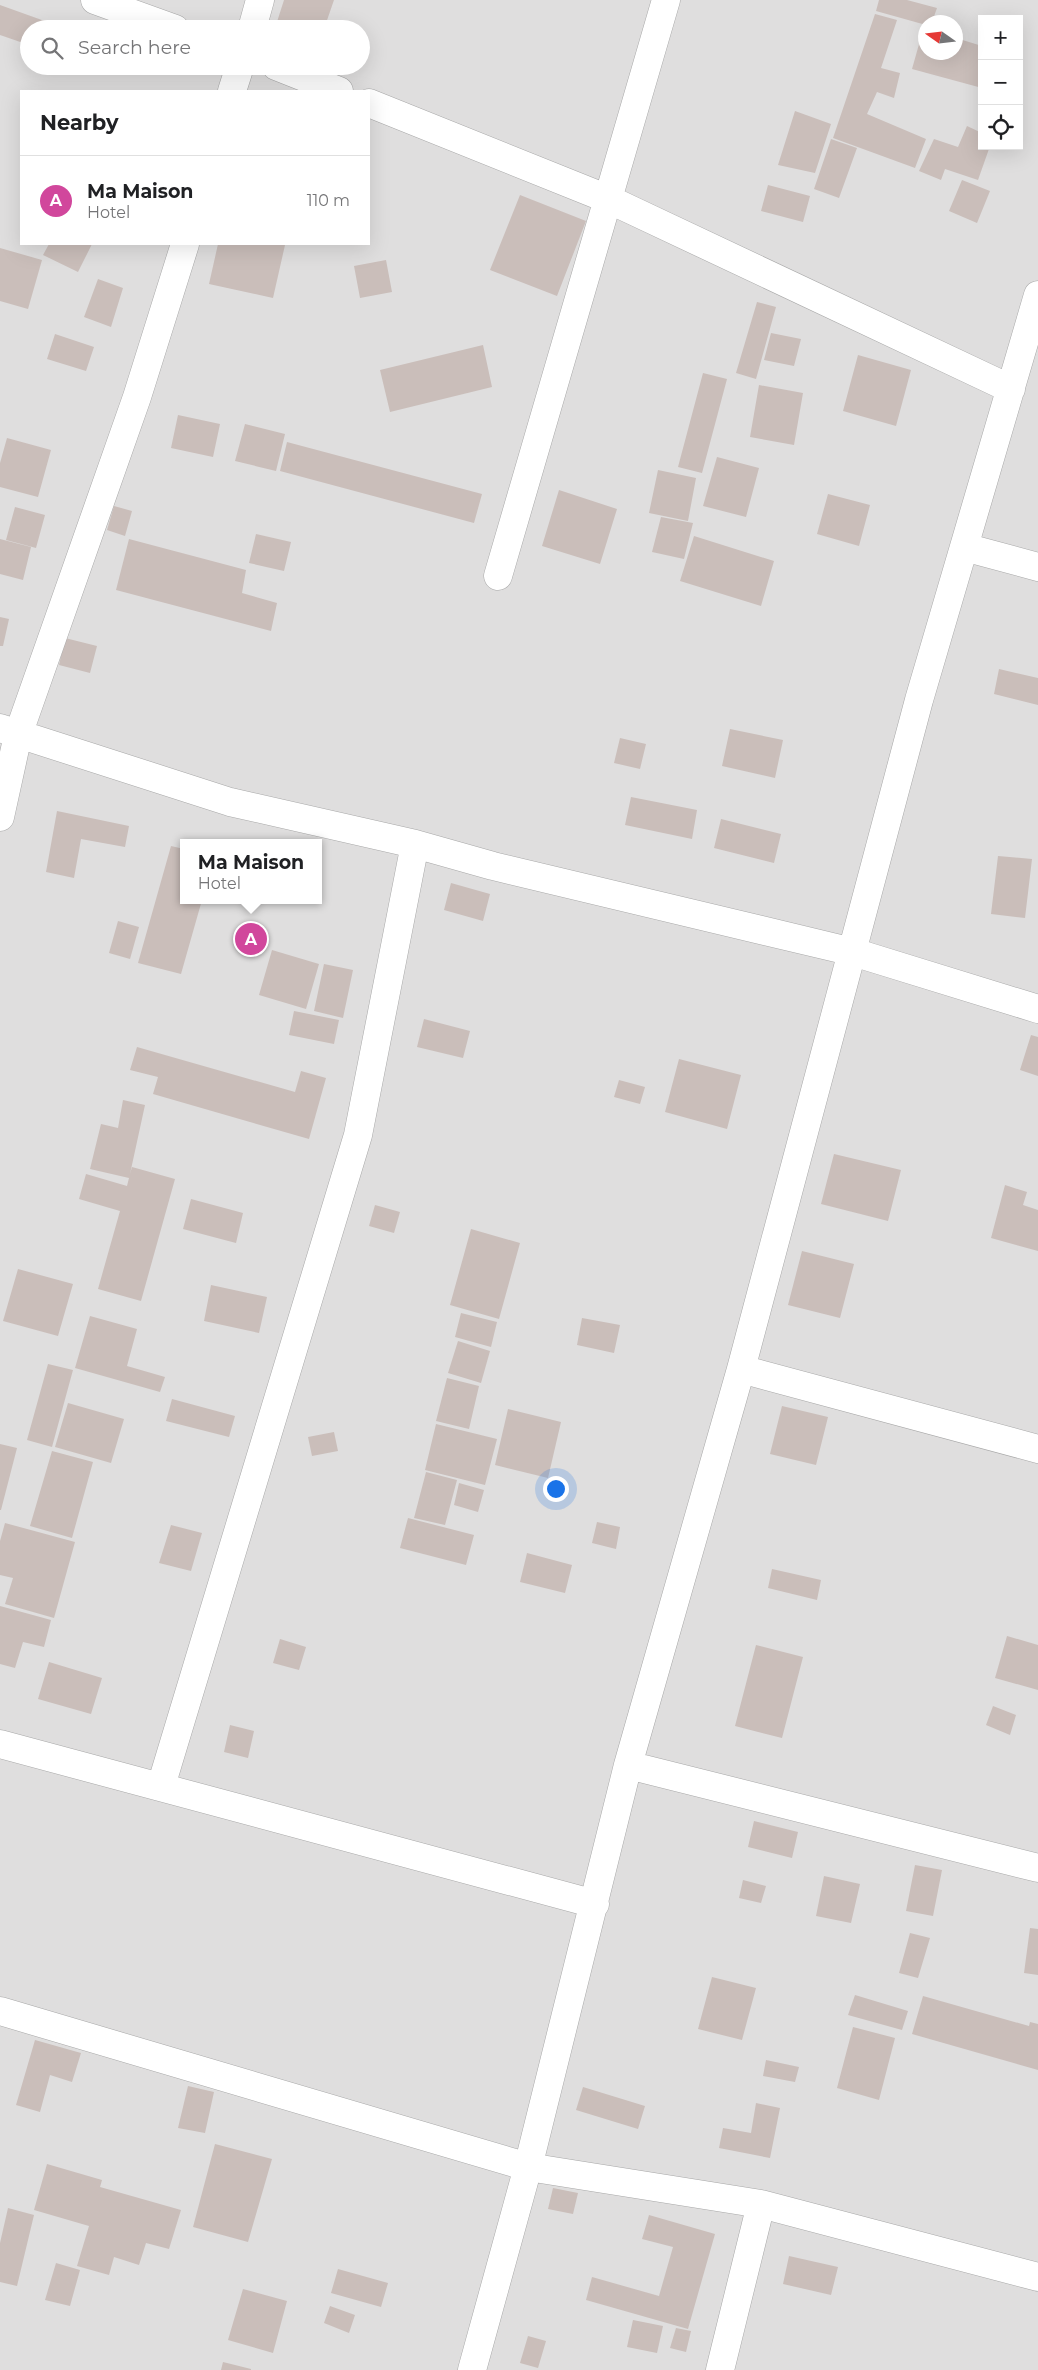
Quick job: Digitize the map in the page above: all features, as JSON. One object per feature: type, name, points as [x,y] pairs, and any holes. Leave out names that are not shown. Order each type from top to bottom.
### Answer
[{"type":"street","points":[[95,0],[150,20]]},
{"type":"street","points":[[254,20],[260,0]]},
{"type":"street","points":[[498,576],[666,0]]},
{"type":"street","points":[[232,90],[237,75]]},
{"type":"street","points":[[299,75],[336,90]]},
{"type":"street","points":[[370,103],[608,199],[1011,389]]},
{"type":"street","points":[[0,817],[9,731],[137,397],[184,245]]},
{"type":"street","points":[[472,2370],[528,2167],[595,1904],[628,1765],[741,1369],[919,700],[1038,295]]},
{"type":"street","points":[[964,547],[1038,567]]},
{"type":"street","points":[[9,731],[230,802],[414,844],[493,866],[853,952],[1038,1009]]},
{"type":"street","points":[[161,1786],[358,1135],[414,844]]},
{"type":"street","points":[[741,1369],[1038,1449]]},
{"type":"street","points":[[0,1744],[595,1904]]},
{"type":"street","points":[[628,1765],[1038,1868]]},
{"type":"street","points":[[0,2011],[528,2167],[761,2204],[1038,2278]]},
{"type":"street","points":[[720,2370],[761,2204]]},
{"type":"shaded area","points":[[0,0],[1038,0],[1038,2370],[0,2370]]},
{"type":"building","points":[[284,0],[334,0],[327,20],[278,20]]},
{"type":"building","points":[[879,0],[907,0],[937,8],[934,15],[918,15],[918,23],[876,11]]},
{"type":"building","points":[[0,5],[42,20],[20,20],[20,42],[0,35]]},
{"type":"building","points":[[875,14],[897,20],[881,68],[900,73],[894,98],[877,92],[867,114],[926,139],[915,168],[833,138]]},
{"type":"building","points":[[963,40],[978,45],[978,87],[912,69],[918,48],[918,60],[963,60]]},
{"type":"building","points":[[795,111],[831,124],[815,173],[778,165]]},
{"type":"building","points":[[967,126],[978,131],[978,150],[989,150],[978,180],[945,169],[941,180],[919,171],[934,139],[958,147]]},
{"type":"building","points":[[831,139],[857,148],[839,198],[814,189]]},
{"type":"building","points":[[962,180],[990,191],[977,223],[949,211]]},
{"type":"building","points":[[768,185],[810,196],[803,222],[761,211]]},
{"type":"building","points":[[520,195],[586,221],[557,296],[490,270]]},
{"type":"building","points":[[48,245],[92,245],[78,272],[43,255]]},
{"type":"building","points":[[218,245],[285,245],[273,298],[209,284]]},
{"type":"building","points":[[0,248],[42,260],[28,309],[0,301]]},
{"type":"building","points":[[386,260],[392,292],[360,298],[354,266]]},
{"type":"building","points":[[98,279],[123,288],[111,327],[84,317]]},
{"type":"building","points":[[757,302],[776,307],[756,379],[736,373]]},
{"type":"building","points":[[771,333],[801,339],[794,366],[764,360]]},
{"type":"building","points":[[55,334],[94,347],[86,371],[47,359]]},
{"type":"building","points":[[483,345],[492,387],[390,412],[380,370]]},
{"type":"building","points":[[858,355],[911,370],[896,426],[843,411]]},
{"type":"building","points":[[703,373],[727,379],[702,473],[678,467]]},
{"type":"building","points":[[759,385],[803,393],[794,445],[750,437]]},
{"type":"building","points":[[178,415],[220,424],[213,457],[171,448]]},
{"type":"building","points":[[245,424],[285,434],[276,471],[235,461]]},
{"type":"building","points":[[7,438],[51,450],[38,497],[0,487],[0,463]]},
{"type":"building","points":[[287,442],[482,494],[474,523],[280,471]]},
{"type":"building","points":[[717,457],[759,468],[746,517],[703,506]]},
{"type":"building","points":[[658,470],[696,478],[688,521],[649,513]]},
{"type":"building","points":[[559,490],[617,509],[600,564],[542,546]]},
{"type":"building","points":[[828,494],[870,505],[859,546],[817,534]]},
{"type":"building","points":[[114,506],[132,511],[125,536],[107,530]]},
{"type":"building","points":[[15,507],[45,515],[36,548],[6,540]]},
{"type":"building","points":[[661,517],[693,523],[684,559],[652,552]]},
{"type":"building","points":[[256,534],[291,542],[284,571],[249,563]]},
{"type":"building","points":[[694,536],[774,561],[761,606],[680,581]]},
{"type":"building","points":[[0,539],[31,547],[23,580],[0,574]]},
{"type":"building","points":[[129,539],[246,570],[242,593],[277,603],[271,631],[116,590]]},
{"type":"building","points":[[0,617],[9,619],[3,646],[0,646]]},
{"type":"building","points":[[65,638],[97,646],[90,673],[59,665]]},
{"type":"building","points":[[999,669],[1038,678],[1038,705],[994,694]]},
{"type":"building","points":[[730,729],[783,740],[775,778],[722,766]]},
{"type":"building","points":[[620,738],[646,744],[640,769],[614,763]]},
{"type":"building","points":[[631,797],[697,810],[692,839],[625,825]]},
{"type":"building","points":[[57,811],[129,826],[125,847],[81,839],[74,878],[46,872]]},
{"type":"building","points":[[721,819],[781,834],[774,863],[714,848]]},
{"type":"building","points":[[171,846],[180,848],[180,904],[201,904],[181,974],[138,963]]},
{"type":"building","points":[[998,856],[1032,859],[1025,918],[991,914]]},
{"type":"building","points":[[451,883],[490,894],[483,921],[444,910]]},
{"type":"building","points":[[118,921],[139,927],[130,959],[109,953]]},
{"type":"building","points":[[272,950],[319,964],[306,1009],[259,995]]},
{"type":"building","points":[[324,964],[353,970],[343,1018],[314,1011]]},
{"type":"building","points":[[294,1011],[339,1020],[334,1044],[289,1035]]},
{"type":"building","points":[[424,1019],[470,1031],[463,1058],[417,1047]]},
{"type":"building","points":[[1031,1035],[1038,1037],[1038,1076],[1020,1070]]},
{"type":"building","points":[[137,1047],[295,1092],[301,1071],[326,1078],[309,1139],[153,1094],[158,1077],[130,1070]]},
{"type":"building","points":[[679,1059],[741,1075],[727,1129],[665,1112]]},
{"type":"building","points":[[619,1080],[645,1087],[640,1104],[614,1097]]},
{"type":"building","points":[[123,1100],[145,1105],[130,1174],[132,1167],[175,1179],[141,1301],[98,1289],[120,1211],[79,1199],[86,1174],[127,1186],[129,1178],[90,1169],[101,1124],[118,1128]]},
{"type":"building","points":[[834,1154],[901,1170],[888,1221],[821,1204]]},
{"type":"building","points":[[1005,1185],[1027,1192],[1023,1205],[1038,1210],[1038,1251],[991,1238]]},
{"type":"building","points":[[191,1199],[243,1213],[236,1243],[183,1229]]},
{"type":"building","points":[[375,1205],[400,1212],[394,1233],[369,1226]]},
{"type":"building","points":[[471,1229],[520,1243],[499,1319],[450,1305]]},
{"type":"building","points":[[802,1251],[854,1264],[840,1318],[788,1305]]},
{"type":"building","points":[[18,1269],[73,1284],[58,1336],[3,1321]]},
{"type":"building","points":[[211,1285],[267,1297],[259,1333],[204,1321]]},
{"type":"building","points":[[461,1313],[497,1322],[491,1347],[455,1337]]},
{"type":"building","points":[[90,1316],[137,1329],[127,1366],[165,1377],[160,1392],[75,1368]]},
{"type":"building","points":[[582,1318],[620,1325],[614,1353],[577,1345]]},
{"type":"building","points":[[458,1341],[490,1351],[481,1383],[448,1373]]},
{"type":"building","points":[[48,1364],[73,1370],[52,1447],[27,1440]]},
{"type":"building","points":[[447,1378],[479,1386],[469,1429],[436,1421]]},
{"type":"building","points":[[172,1399],[235,1416],[229,1437],[166,1421]]},
{"type":"building","points":[[68,1403],[124,1419],[111,1463],[55,1447]]},
{"type":"building","points":[[782,1406],[828,1417],[816,1465],[770,1454]]},
{"type":"building","points":[[508,1409],[561,1422],[548,1478],[495,1465]]},
{"type":"building","points":[[436,1424],[497,1439],[485,1485],[425,1470]]},
{"type":"building","points":[[334,1432],[338,1451],[312,1456],[308,1437]]},
{"type":"building","points":[[0,1444],[17,1448],[1,1510],[0,1510]]},
{"type":"building","points":[[52,1451],[93,1462],[72,1538],[30,1526]]},
{"type":"building","points":[[426,1472],[457,1480],[445,1525],[414,1518]]},
{"type":"building","points":[[459,1483],[484,1490],[478,1512],[454,1505]]},
{"type":"building","points":[[408,1518],[474,1535],[466,1565],[400,1548]]},
{"type":"building","points":[[597,1522],[620,1527],[616,1549],[592,1543]]},
{"type":"building","points":[[5,1523],[75,1542],[54,1618],[5,1604],[13,1578],[0,1575],[0,1541]]},
{"type":"building","points":[[171,1525],[202,1533],[191,1571],[159,1563]]},
{"type":"building","points":[[527,1553],[572,1565],[565,1593],[520,1582]]},
{"type":"building","points":[[772,1569],[821,1580],[817,1600],[768,1588]]},
{"type":"building","points":[[0,1606],[51,1620],[44,1647],[23,1642],[15,1668],[0,1664]]},
{"type":"building","points":[[1007,1636],[1038,1645],[1038,1690],[995,1678]]},
{"type":"building","points":[[280,1639],[306,1647],[299,1670],[273,1663]]},
{"type":"building","points":[[756,1645],[803,1657],[782,1738],[735,1726]]},
{"type":"building","points":[[49,1662],[102,1678],[91,1714],[38,1699]]},
{"type":"building","points":[[993,1706],[1016,1715],[1010,1735],[986,1725]]},
{"type":"building","points":[[230,1725],[254,1731],[248,1758],[224,1752]]},
{"type":"building","points":[[754,1821],[798,1832],[792,1858],[748,1847]]},
{"type":"building","points":[[915,1865],[942,1870],[933,1916],[906,1911]]},
{"type":"building","points":[[824,1876],[860,1884],[851,1923],[816,1916]]},
{"type":"building","points":[[743,1880],[766,1886],[761,1903],[739,1898]]},
{"type":"building","points":[[1030,1928],[1038,1929],[1038,1975],[1024,1973]]},
{"type":"building","points":[[910,1933],[930,1938],[918,1978],[899,1973]]},
{"type":"building","points":[[712,1977],[756,1988],[742,2040],[698,2029]]},
{"type":"building","points":[[855,1995],[908,2011],[902,2030],[848,2015]]},
{"type":"building","points":[[923,1996],[1029,2026],[1030,2022],[1038,2024],[1038,2070],[912,2034]]},
{"type":"building","points":[[853,2027],[895,2038],[879,2100],[837,2088]]},
{"type":"building","points":[[35,2040],[81,2053],[72,2082],[50,2075],[40,2112],[16,2105]]},
{"type":"building","points":[[766,2060],[799,2067],[795,2082],[763,2076]]},
{"type":"building","points":[[188,2086],[214,2092],[205,2133],[178,2128]]},
{"type":"building","points":[[583,2087],[645,2106],[638,2129],[576,2110]]},
{"type":"building","points":[[756,2103],[780,2108],[770,2158],[719,2148],[723,2128],[751,2133]]},
{"type":"building","points":[[215,2144],[272,2159],[248,2242],[193,2227]]},
{"type":"building","points":[[47,2164],[102,2180],[100,2187],[181,2210],[169,2249],[146,2243],[139,2265],[114,2257],[109,2275],[77,2266],[89,2226],[34,2210]]},
{"type":"building","points":[[553,2188],[578,2193],[573,2214],[548,2209]]},
{"type":"building","points":[[8,2208],[34,2215],[17,2286],[0,2282],[0,2243]]},
{"type":"building","points":[[649,2215],[715,2234],[688,2329],[586,2300],[592,2277],[659,2296],[673,2247],[642,2239]]},
{"type":"building","points":[[789,2256],[838,2267],[831,2295],[783,2284]]},
{"type":"building","points":[[56,2263],[80,2270],[70,2306],[45,2300]]},
{"type":"building","points":[[338,2269],[388,2283],[381,2307],[331,2293]]},
{"type":"building","points":[[243,2289],[287,2301],[273,2353],[228,2340]]},
{"type":"building","points":[[330,2306],[355,2315],[349,2333],[324,2323]]},
{"type":"building","points":[[633,2320],[663,2326],[657,2353],[627,2347]]},
{"type":"building","points":[[676,2328],[691,2331],[686,2352],[670,2348]]},
{"type":"building","points":[[528,2336],[546,2341],[538,2368],[520,2363]]},
{"type":"building","points":[[223,2362],[251,2369],[251,2370],[221,2370]]},
{"type":"place","name":"Ma Maison","points":[[251,939]]}]
